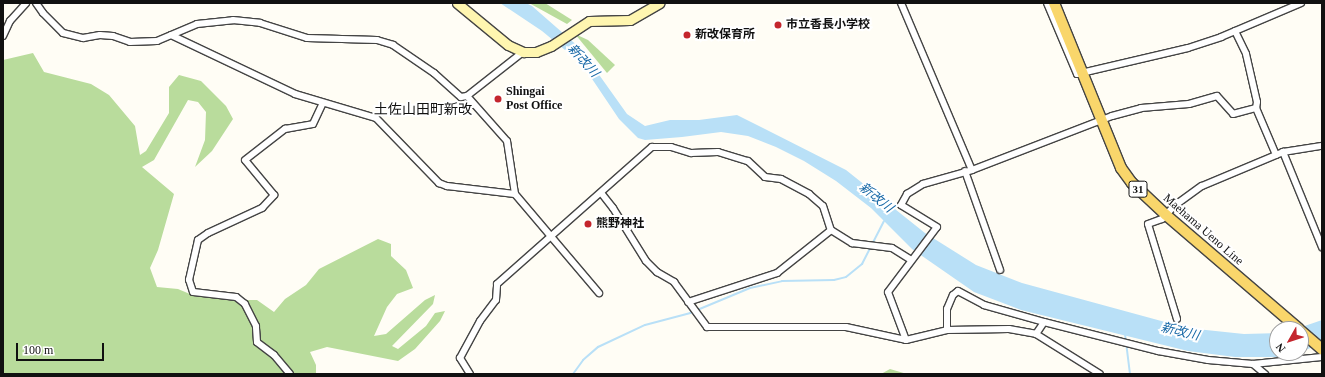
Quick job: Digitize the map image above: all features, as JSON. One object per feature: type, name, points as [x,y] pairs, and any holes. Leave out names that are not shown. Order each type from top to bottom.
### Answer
[{"type":"main road","points":[[457,3],[508,45],[523,52],[536,52],[551,46],[579,27],[595,20],[630,20],[659,3]]},
{"type":"main road","name":"Maehama Ueno Line","points":[[1054,3],[1100,120],[1121,168],[1132,183],[1166,215],[1290,321]]},
{"type":"main road","name":"Maehama Ueno Line","points":[[1309,338],[1322,349]]},
{"type":"street","points":[[3,36],[10,21],[26,3]]},
{"type":"street","points":[[36,3],[52,24],[72,36],[113,36],[130,42],[158,41],[201,22],[233,20],[260,23],[307,38],[377,40],[393,45],[434,73],[458,96],[467,96],[523,52]]},
{"type":"street","points":[[901,3],[972,170]]},
{"type":"street","points":[[1047,3],[1077,74],[1188,48],[1235,31],[1301,3]]},
{"type":"street","points":[[1282,3],[1286,9]]},
{"type":"street","points":[[1235,31],[1246,54],[1257,102],[1256,108],[1276,155]]},
{"type":"street","points":[[171,35],[264,81],[323,103],[376,118],[439,183],[447,186],[515,194]]},
{"type":"street","points":[[467,96],[507,140],[515,194],[599,293]]},
{"type":"street","points":[[906,340],[888,292],[937,227],[901,205],[907,194],[923,184],[972,170],[1100,120],[1141,108],[1189,104],[1217,96],[1233,114],[1256,108]]},
{"type":"street","points":[[290,374],[274,355],[257,342],[256,326],[245,304],[236,298],[193,292],[189,288],[190,272],[198,240],[208,232],[262,208],[274,195],[246,160],[284,129],[313,124],[323,103]]},
{"type":"street","points":[[1177,319],[1148,224],[1166,215],[1174,206],[1196,189],[1283,152],[1322,146]]},
{"type":"street","points":[[470,374],[460,358],[473,333],[496,300],[497,284],[551,235],[602,194],[652,147],[671,147],[691,153],[718,152],[748,161],[765,177],[781,178],[809,194],[823,206],[832,230],[852,243],[892,248],[912,260]]},
{"type":"street","points":[[1283,152],[1322,247]]},
{"type":"street","points":[[965,171],[1000,270]]},
{"type":"street","points":[[602,194],[613,208],[646,261],[657,272],[674,282],[707,327],[846,327],[906,340],[947,330],[1008,329],[1036,334],[1100,374]]},
{"type":"street","points":[[688,302],[778,273],[832,230]]},
{"type":"street","points":[[947,330],[947,309],[953,296],[958,292],[984,305],[1158,351],[1208,360],[1253,364],[1322,358]]},
{"type":"street","points":[[1036,334],[1044,322]]},
{"type":"street","points":[[1253,364],[1265,374]]},
{"type":"green space","points":[[529,3],[545,3],[572,20],[567,24]]},
{"type":"green space","points":[[575,34],[588,40],[615,65],[607,73]]},
{"type":"green space","points":[[33,53],[44,72],[91,84],[109,95],[135,126],[140,155],[146,151],[169,113],[169,87],[179,75],[201,81],[226,106],[233,119],[212,151],[195,167],[205,140],[206,112],[198,102],[188,100],[154,160],[142,167],[174,194],[158,250],[150,268],[157,287],[178,289],[197,297],[218,291],[237,300],[257,300],[274,312],[285,299],[306,285],[319,269],[378,239],[391,244],[391,256],[406,270],[413,288],[397,294],[387,307],[374,336],[386,334],[425,300],[435,295],[433,304],[392,346],[398,349],[426,326],[435,313],[445,311],[440,321],[415,349],[398,361],[327,347],[310,352],[316,365],[316,374],[3,374],[3,60]]},
{"type":"green space","points":[[890,369],[907,374],[881,374]]},
{"type":"water","name":"新改川","points":[[500,3],[526,3],[532,6],[580,48],[627,114],[645,126],[670,120],[699,120],[737,115],[846,170],[925,233],[976,265],[1022,283],[1187,328],[1244,334],[1269,333],[1269,357],[1235,357],[1188,351],[1021,310],[974,292],[912,249],[871,208],[836,181],[804,161],[776,147],[748,136],[721,132],[645,140],[638,138],[619,119],[582,64],[542,31]]},
{"type":"water","points":[[1322,320],[1322,343],[1309,349],[1309,324]]},
{"type":"waterway","name":"新改川","points":[[573,374],[583,360],[598,347],[645,325],[690,313],[750,288],[782,281],[834,280],[846,277],[862,264],[884,221]]},
{"type":"waterway","points":[[1125,334],[1130,374]]},
{"type":"place","name":"市立香長小学校","points":[[778,25]]},
{"type":"place","name":"新改保育所","points":[[687,35]]},
{"type":"place","name":"Shingai Post Office","points":[[498,99]]},
{"type":"place","name":"熊野神社","points":[[588,224]]},
{"type":"district","name":"土佐山田町新改","points":[[423,110]]}]
